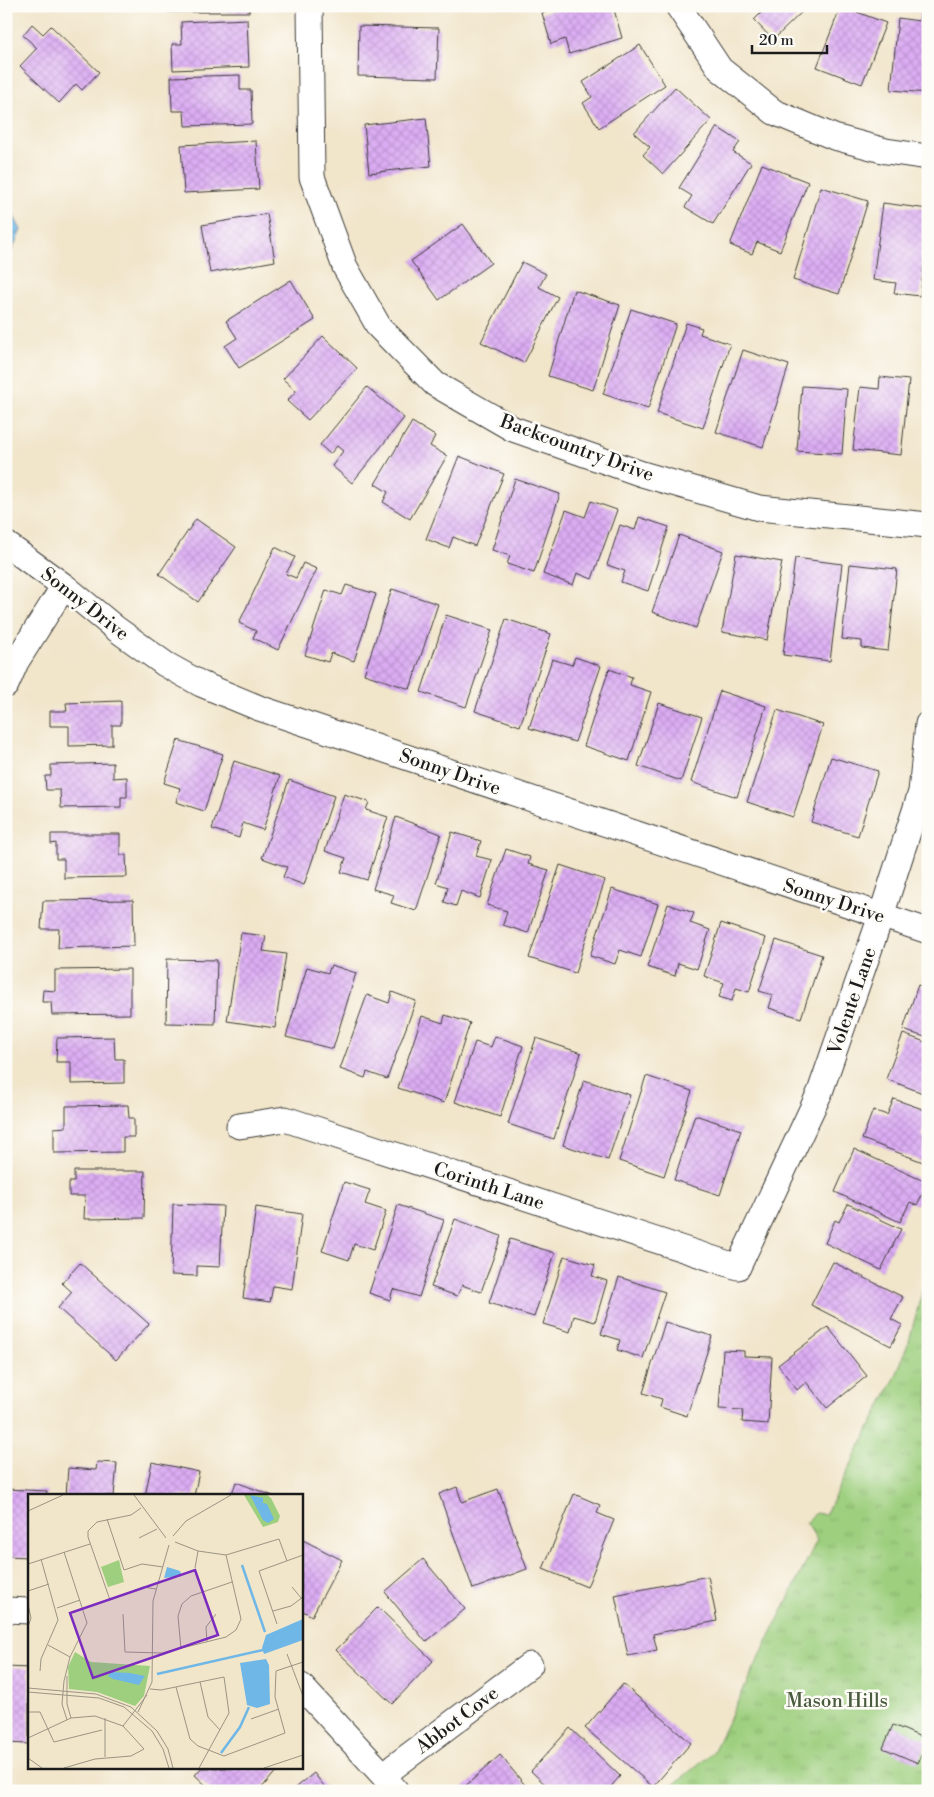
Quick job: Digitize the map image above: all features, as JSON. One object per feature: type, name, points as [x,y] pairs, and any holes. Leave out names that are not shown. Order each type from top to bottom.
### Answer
[{"type":"street","name":"Backcountry Drive","points":[[310,6],[312,177],[345,268],[379,327],[435,384],[512,429],[642,474],[759,508],[928,525]]},
{"type":"street","points":[[678,6],[720,69],[774,112],[834,137],[886,151],[928,157]]},
{"type":"street","name":"Sonny Drive","points":[[6,544],[165,664],[201,684],[259,708],[928,932]]},
{"type":"street","points":[[6,685],[16,662],[64,586]]},
{"type":"street","name":"Volente Lane","points":[[738,1267],[820,1092],[881,916],[921,792],[928,724]]},
{"type":"street","name":"Corinth Lane","points":[[239,1126],[285,1119],[738,1267]]},
{"type":"street","points":[[6,1610],[28,1611]]},
{"type":"street","name":"Abbot Cove","points":[[390,1783],[530,1665]]},
{"type":"street","points":[[302,1687],[390,1783]]},
{"type":"green space","name":"Mason Hills","points":[[928,1269],[928,1791],[666,1791],[713,1752],[817,1540],[806,1522],[816,1513],[825,1515],[896,1376],[909,1341]]},
{"type":"water","points":[[6,201],[21,230],[6,264]]},
{"type":"building","points":[[168,6],[250,6],[249,12],[168,12]]},
{"type":"building","points":[[565,6],[613,6],[622,38],[569,54],[565,39],[551,44],[542,13]]},
{"type":"building","points":[[759,6],[808,6],[773,40],[754,20],[763,11]]},
{"type":"building","points":[[841,6],[886,23],[862,84],[817,67]]},
{"type":"building","points":[[920,12],[928,13],[928,93],[891,90],[898,18],[919,21]]},
{"type":"building","points":[[247,19],[249,67],[173,70],[172,44],[182,44],[181,22]]},
{"type":"building","points":[[32,24],[43,34],[51,26],[99,72],[82,90],[76,84],[59,103],[20,66],[37,48],[23,35]]},
{"type":"building","points":[[359,26],[439,28],[437,78],[358,76]]},
{"type":"building","points":[[640,45],[665,85],[599,128],[583,103],[592,97],[583,82]]},
{"type":"building","points":[[240,75],[240,90],[251,90],[252,124],[185,126],[184,111],[172,111],[171,77]]},
{"type":"building","points":[[675,87],[711,120],[663,174],[643,155],[650,147],[634,133]]},
{"type":"building","points":[[426,118],[431,166],[369,173],[364,125]]},
{"type":"building","points":[[717,127],[740,142],[733,152],[751,163],[713,224],[685,207],[692,196],[679,188]]},
{"type":"building","points":[[256,141],[259,189],[184,193],[181,145]]},
{"type":"building","points":[[762,164],[808,182],[780,251],[757,242],[752,254],[730,245]]},
{"type":"building","points":[[821,187],[868,201],[839,294],[793,280]]},
{"type":"building","points":[[883,203],[928,209],[928,232],[920,296],[894,293],[896,283],[873,280]]},
{"type":"building","points":[[267,214],[275,261],[210,273],[202,225]]},
{"type":"building","points":[[463,224],[491,263],[439,300],[411,261]]},
{"type":"building","points":[[522,262],[546,274],[539,287],[558,297],[524,363],[481,342]]},
{"type":"building","points":[[291,280],[315,320],[239,368],[225,346],[237,338],[226,321]]},
{"type":"building","points":[[574,290],[620,305],[593,390],[548,376]]},
{"type":"building","points":[[631,309],[676,324],[648,409],[603,394]]},
{"type":"building","points":[[686,323],[702,328],[700,334],[730,344],[703,428],[657,413]]},
{"type":"building","points":[[323,336],[357,368],[308,420],[287,401],[296,391],[283,379]]},
{"type":"building","points":[[743,350],[789,365],[763,447],[716,432]]},
{"type":"building","points":[[880,377],[909,380],[901,455],[853,450],[860,387],[879,389]]},
{"type":"building","points":[[802,386],[847,389],[842,454],[797,451]]},
{"type":"building","points":[[367,387],[404,418],[352,483],[332,466],[343,451],[337,446],[330,454],[320,445]]},
{"type":"building","points":[[412,422],[435,436],[430,446],[447,456],[410,519],[383,502],[388,492],[375,484]]},
{"type":"building","points":[[459,456],[504,474],[475,546],[453,537],[449,548],[426,539]]},
{"type":"building","points":[[515,479],[560,494],[534,573],[507,564],[510,556],[492,550]]},
{"type":"building","points":[[591,501],[617,510],[592,579],[577,573],[573,585],[543,574],[566,510],[585,517]]},
{"type":"building","points":[[639,517],[669,527],[648,591],[621,582],[625,571],[607,565],[620,525],[635,530]]},
{"type":"building","points":[[196,519],[236,547],[198,602],[159,574]]},
{"type":"building","points":[[679,535],[723,551],[696,628],[652,612]]},
{"type":"building","points":[[275,547],[295,557],[286,574],[296,578],[303,563],[317,569],[278,650],[253,638],[256,631],[239,623]]},
{"type":"building","points":[[736,554],[782,562],[767,640],[722,632]]},
{"type":"building","points":[[795,558],[842,564],[830,661],[783,655]]},
{"type":"building","points":[[850,564],[897,569],[888,651],[862,648],[862,641],[842,639]]},
{"type":"building","points":[[346,585],[376,594],[354,661],[331,653],[328,662],[305,655],[326,590],[342,595]]},
{"type":"building","points":[[392,589],[438,604],[410,689],[364,674]]},
{"type":"building","points":[[446,615],[492,630],[466,707],[421,692]]},
{"type":"building","points":[[506,619],[551,634],[520,726],[475,711]]},
{"type":"building","points":[[575,657],[601,666],[575,742],[529,728],[552,659],[572,665]]},
{"type":"building","points":[[609,669],[632,677],[630,685],[651,692],[629,761],[584,746]]},
{"type":"building","points":[[720,691],[766,706],[737,797],[691,782]]},
{"type":"building","points":[[121,701],[121,725],[112,725],[112,745],[69,746],[69,726],[50,726],[50,711],[67,711],[66,703]]},
{"type":"building","points":[[659,703],[702,717],[681,781],[638,766]]},
{"type":"building","points":[[777,710],[823,725],[793,817],[747,802]]},
{"type":"building","points":[[178,740],[223,754],[204,811],[176,802],[180,788],[164,783]]},
{"type":"building","points":[[831,757],[878,771],[858,836],[811,822]]},
{"type":"building","points":[[234,761],[280,776],[263,830],[243,823],[239,838],[212,829]]},
{"type":"building","points":[[113,763],[113,778],[127,777],[127,797],[121,797],[121,807],[61,808],[60,790],[46,790],[45,776],[51,776],[51,765]]},
{"type":"building","points":[[289,780],[334,796],[304,885],[283,877],[287,867],[262,858]]},
{"type":"building","points":[[344,794],[369,802],[366,810],[388,817],[367,880],[341,872],[346,858],[325,851]]},
{"type":"building","points":[[396,817],[441,834],[416,911],[391,903],[394,895],[373,889]]},
{"type":"building","points":[[452,832],[481,841],[476,856],[492,860],[480,898],[461,891],[456,906],[444,902],[448,887],[436,883]]},
{"type":"building","points":[[51,834],[120,834],[120,855],[126,855],[127,877],[64,878],[64,859],[56,859],[56,843],[51,844]]},
{"type":"building","points":[[506,849],[530,857],[528,864],[549,870],[528,933],[503,925],[507,911],[487,905]]},
{"type":"building","points":[[560,865],[605,880],[575,973],[529,958]]},
{"type":"building","points":[[612,889],[658,904],[641,957],[620,950],[615,964],[590,956]]},
{"type":"building","points":[[133,900],[134,946],[58,948],[59,929],[41,929],[43,901]]},
{"type":"building","points":[[668,904],[694,913],[690,923],[710,930],[697,969],[678,963],[675,976],[647,967]]},
{"type":"building","points":[[721,923],[766,938],[749,992],[736,988],[732,1001],[719,997],[724,983],[704,976]]},
{"type":"building","points":[[241,933],[266,936],[263,951],[286,954],[275,1028],[227,1021]]},
{"type":"building","points":[[776,940],[822,955],[801,1018],[769,1008],[773,995],[759,991]]},
{"type":"building","points":[[167,959],[217,960],[215,1024],[166,1023]]},
{"type":"building","points":[[331,965],[356,973],[333,1049],[286,1037],[307,967],[328,973]]},
{"type":"building","points":[[130,969],[130,1014],[52,1015],[51,1002],[42,1002],[43,990],[55,991],[55,970]]},
{"type":"building","points":[[918,985],[928,988],[928,1038],[903,1030]]},
{"type":"building","points":[[392,992],[416,1001],[387,1079],[367,1072],[365,1078],[340,1069],[367,995],[389,1003]]},
{"type":"building","points":[[445,1015],[470,1023],[444,1103],[398,1088],[422,1016],[443,1023]]},
{"type":"building","points":[[903,1034],[928,1043],[928,1095],[886,1079]]},
{"type":"building","points":[[495,1036],[523,1046],[500,1117],[455,1102],[475,1042],[491,1047]]},
{"type":"building","points":[[114,1037],[115,1059],[124,1059],[124,1083],[71,1084],[71,1062],[56,1062],[57,1038]]},
{"type":"building","points":[[536,1038],[581,1053],[554,1139],[508,1124]]},
{"type":"building","points":[[646,1076],[692,1091],[664,1176],[619,1161]]},
{"type":"building","points":[[584,1080],[630,1095],[608,1160],[563,1145]]},
{"type":"building","points":[[894,1099],[928,1111],[928,1120],[922,1136],[928,1139],[928,1150],[923,1162],[862,1139],[873,1110],[887,1115]]},
{"type":"building","points":[[128,1105],[129,1118],[134,1118],[134,1137],[123,1137],[123,1152],[54,1153],[54,1128],[66,1127],[66,1106]]},
{"type":"building","points":[[695,1115],[741,1130],[720,1195],[674,1180]]},
{"type":"building","points":[[854,1149],[928,1183],[917,1205],[910,1202],[900,1222],[835,1192]]},
{"type":"building","points":[[74,1171],[145,1171],[144,1218],[84,1219],[85,1196],[69,1196],[69,1182],[74,1182]]},
{"type":"building","points":[[344,1182],[370,1190],[365,1204],[386,1211],[373,1250],[354,1244],[349,1260],[322,1251]]},
{"type":"building","points":[[173,1204],[223,1206],[220,1267],[197,1266],[197,1276],[171,1275]]},
{"type":"building","points":[[848,1204],[901,1229],[881,1270],[825,1243],[835,1220],[839,1222]]},
{"type":"building","points":[[398,1205],[444,1220],[419,1297],[393,1289],[390,1300],[369,1293]]},
{"type":"building","points":[[256,1207],[302,1214],[292,1289],[273,1286],[270,1302],[243,1298]]},
{"type":"building","points":[[455,1219],[501,1236],[481,1292],[462,1285],[457,1296],[431,1287]]},
{"type":"building","points":[[510,1239],[555,1253],[534,1317],[489,1303]]},
{"type":"building","points":[[564,1256],[595,1265],[592,1276],[607,1281],[595,1322],[574,1316],[570,1332],[543,1324]]},
{"type":"building","points":[[833,1262],[903,1297],[891,1319],[902,1325],[891,1346],[811,1305]]},
{"type":"building","points":[[80,1263],[149,1324],[116,1360],[58,1308],[72,1292],[62,1283]]},
{"type":"building","points":[[619,1277],[665,1292],[643,1358],[617,1350],[620,1340],[601,1334]]},
{"type":"building","points":[[665,1322],[712,1336],[687,1416],[660,1407],[662,1399],[643,1393]]},
{"type":"building","points":[[828,1327],[867,1376],[827,1408],[806,1382],[797,1390],[778,1365]]},
{"type":"building","points":[[723,1350],[744,1351],[744,1356],[772,1357],[768,1424],[742,1422],[743,1410],[719,1409]]},
{"type":"building","points":[[97,1462],[117,1463],[114,1494],[66,1494],[68,1468],[96,1470]]},
{"type":"building","points":[[152,1462],[199,1472],[194,1494],[145,1494]]},
{"type":"building","points":[[236,1482],[268,1494],[232,1494]]},
{"type":"building","points":[[457,1487],[462,1502],[498,1489],[527,1569],[473,1589],[439,1494]]},
{"type":"building","points":[[6,1489],[47,1491],[46,1494],[28,1494],[28,1557],[6,1556]]},
{"type":"building","points":[[574,1494],[600,1505],[597,1513],[614,1520],[587,1587],[543,1569]]},
{"type":"building","points":[[302,1540],[342,1560],[312,1616],[302,1611]]},
{"type":"building","points":[[423,1559],[465,1609],[426,1642],[385,1592]]},
{"type":"building","points":[[708,1576],[717,1621],[653,1634],[657,1650],[628,1656],[615,1595]]},
{"type":"building","points":[[378,1607],[433,1661],[392,1704],[336,1650]]},
{"type":"building","points":[[6,1667],[28,1668],[28,1744],[6,1743]]},
{"type":"building","points":[[623,1684],[691,1743],[653,1787],[585,1728]]},
{"type":"building","points":[[893,1725],[928,1740],[918,1763],[883,1748]]},
{"type":"building","points":[[570,1728],[620,1776],[607,1791],[552,1791],[531,1771]]},
{"type":"building","points":[[500,1755],[530,1791],[460,1791]]},
{"type":"building","points":[[199,1770],[277,1770],[259,1791],[212,1791],[195,1775]]},
{"type":"building","points":[[314,1773],[328,1791],[292,1791]]}]
